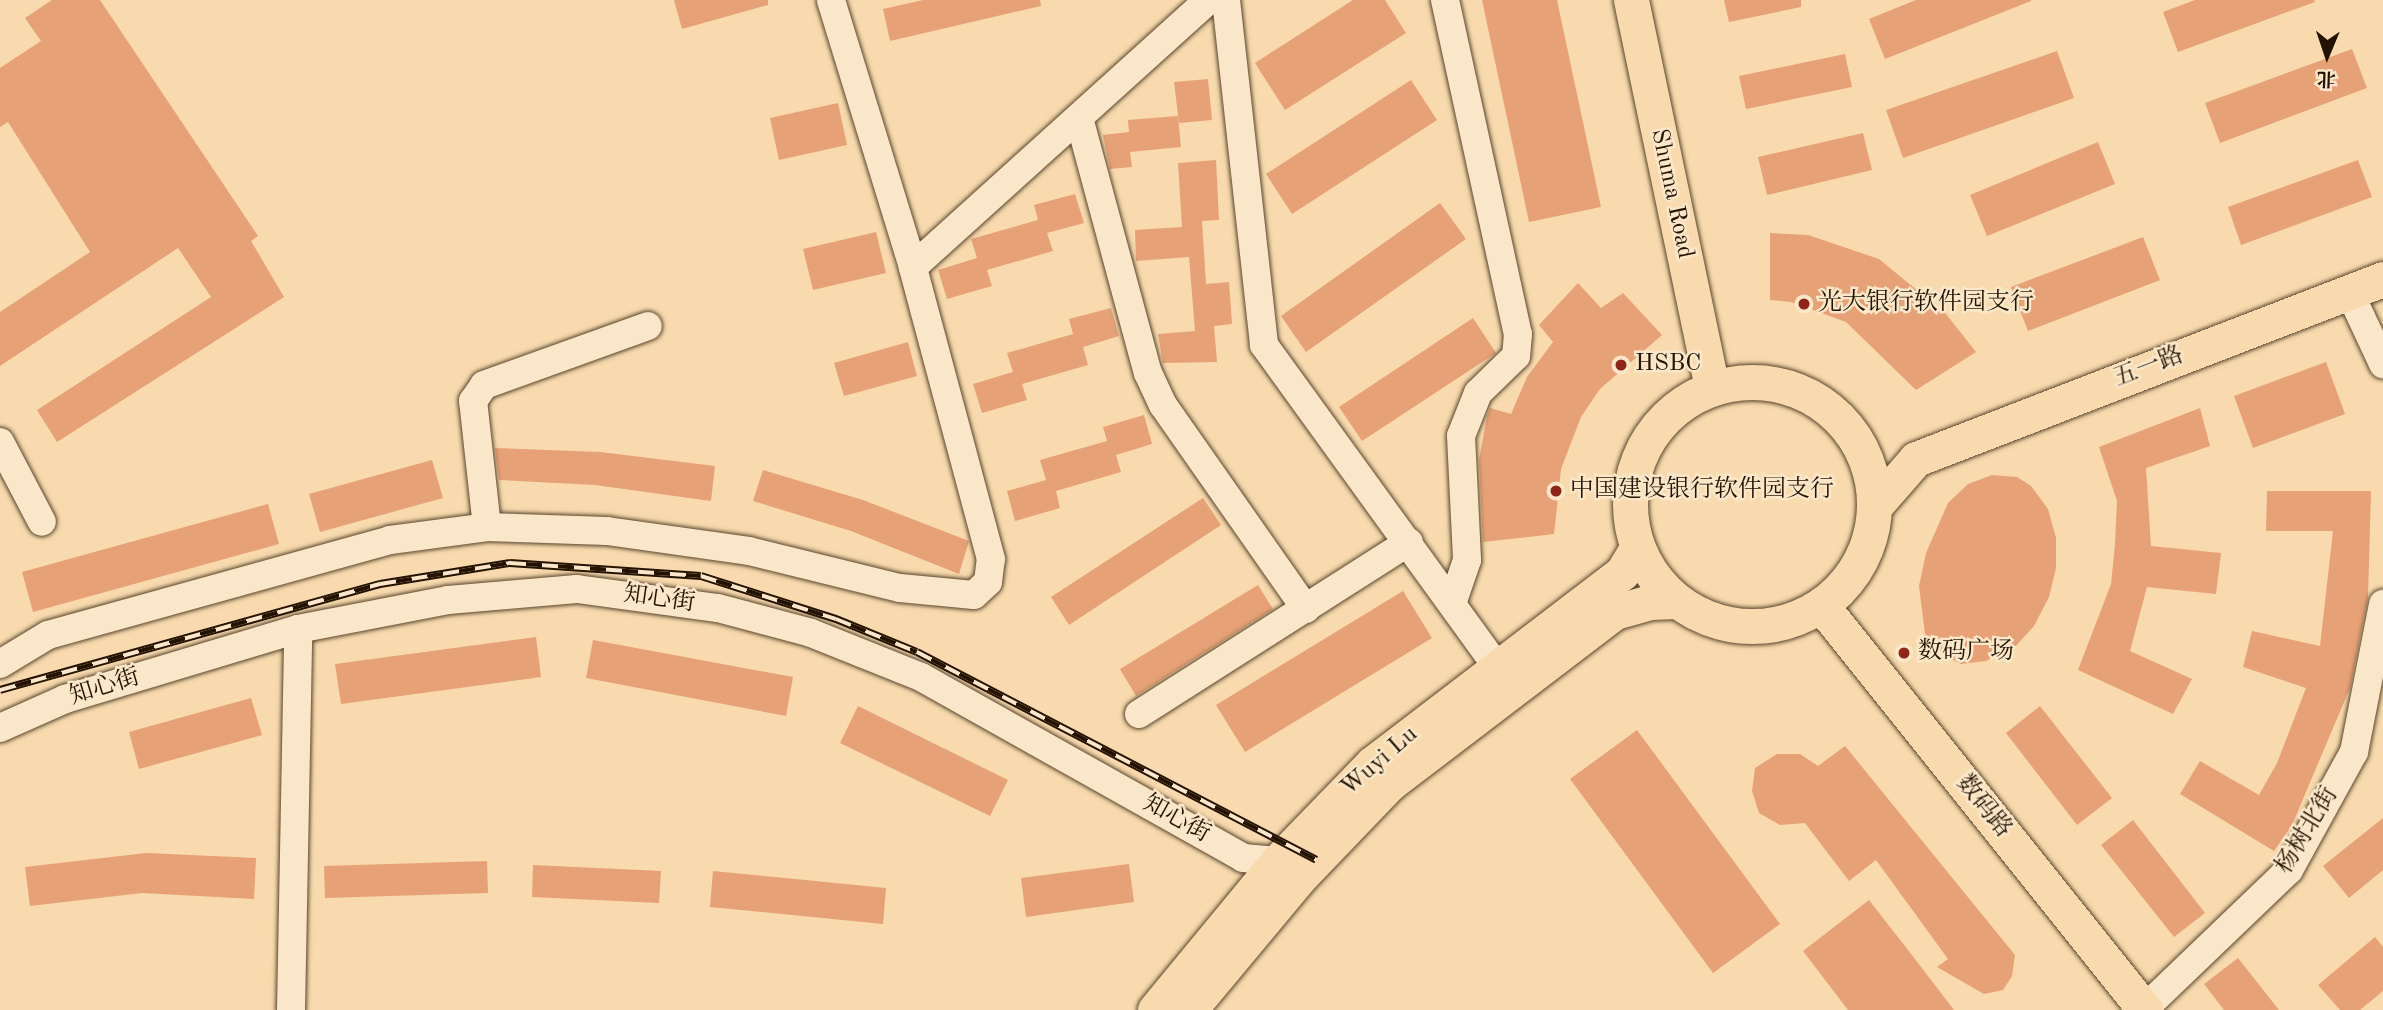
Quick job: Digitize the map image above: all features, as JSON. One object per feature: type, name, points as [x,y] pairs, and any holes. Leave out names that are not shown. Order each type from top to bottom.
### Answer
[{"type":"main road","name":"Shuma Road","points":[[1631,0],[1722,386]]},
{"type":"main road","name":"Shuma Road","points":[[1654,0],[1722,386]]},
{"type":"main road","name":"五一路","points":[[1916,458],[2383,279]]},
{"type":"main road","points":[[1857,441],[1869,466],[1874,508],[1862,558],[1844,584],[1821,605],[1786,621],[1749,626],[1711,619],[1677,601],[1654,578],[1637,548],[1629,507],[1635,464],[1655,427],[1687,399],[1722,386],[1763,381],[1798,390],[1829,408],[1872,455],[1916,458]]},
{"type":"main road","points":[[1874,508],[1916,458]]},
{"type":"main road","name":"Wuyi Lu","points":[[1155,1010],[1278,861],[1372,764],[1622,573],[1637,548]]},
{"type":"main road","name":"Wuyi Lu","points":[[1189,1010],[1298,879],[1389,784],[1615,612],[1650,602],[1677,601]]},
{"type":"main road","name":"数码路","points":[[1821,605],[2145,1010]]},
{"type":"street","points":[[0,664],[48,635],[390,540],[486,527],[620,532],[749,551],[900,588],[974,595],[988,582],[991,559],[913,267],[831,0]]},
{"type":"street","points":[[913,267],[1209,0]]},
{"type":"street","points":[[1226,0],[1264,345],[1498,668]]},
{"type":"street","points":[[1445,0],[1518,334],[1516,355],[1478,393],[1461,436],[1467,560],[1452,604]]},
{"type":"street","points":[[1079,118],[1149,373],[1163,405],[1306,609]]},
{"type":"street","points":[[2348,291],[2383,365]]},
{"type":"street","points":[[486,527],[473,401],[484,386],[648,326]]},
{"type":"street","points":[[0,442],[42,522]]},
{"type":"street","points":[[1139,714],[1409,542]]},
{"type":"street","name":"知心街","points":[[0,727],[65,699],[298,629],[448,600],[577,589],[718,608],[811,633],[921,677],[1243,858],[1278,861]]},
{"type":"street","name":"杨树北街","points":[[2145,1010],[2290,870],[2354,752],[2383,604]]},
{"type":"street","points":[[291,1010],[298,629]]},
{"type":"building","points":[[52,0],[100,0],[258,236],[251,241],[284,297],[57,442],[37,410],[211,297],[178,248],[0,366],[0,312],[90,252],[8,122],[0,127],[0,68],[41,41],[25,18]]},
{"type":"building","points":[[674,0],[768,0],[768,5],[682,29]]},
{"type":"building","points":[[923,0],[1040,0],[1041,6],[890,41],[883,9]]},
{"type":"building","points":[[1353,0],[1385,0],[1406,33],[1285,110],[1255,63]]},
{"type":"building","points":[[1482,0],[1557,0],[1601,207],[1529,222]]},
{"type":"building","points":[[1724,0],[1801,0],[1801,7],[1729,22]]},
{"type":"building","points":[[1916,0],[2031,1],[1885,59],[1869,19]]},
{"type":"building","points":[[2195,0],[2315,2],[2178,52],[2163,12]]},
{"type":"building","points":[[2352,49],[2367,88],[2220,143],[2205,103]]},
{"type":"building","points":[[2057,51],[2074,98],[1903,158],[1886,110]]},
{"type":"building","points":[[1845,54],[1852,87],[1746,109],[1739,76]]},
{"type":"building","points":[[1208,79],[1212,120],[1179,123],[1174,82]]},
{"type":"building","points":[[1411,80],[1437,120],[1292,214],[1266,174]]},
{"type":"building","points":[[838,103],[847,145],[779,160],[770,118]]},
{"type":"building","points":[[1178,116],[1181,147],[1130,152],[1132,167],[1110,169],[1103,135],[1129,132],[1128,120]]},
{"type":"building","points":[[1863,133],[1872,170],[1767,195],[1758,157]]},
{"type":"building","points":[[2098,142],[2115,184],[1987,236],[1970,195]]},
{"type":"building","points":[[1216,160],[1219,220],[1202,221],[1206,284],[1229,282],[1232,324],[1214,326],[1217,362],[1163,363],[1158,334],[1195,331],[1189,257],[1136,261],[1135,230],[1182,227],[1178,163]]},
{"type":"building","points":[[2358,160],[2372,197],[2241,245],[2228,207]]},
{"type":"building","points":[[1075,194],[1084,223],[1047,233],[1053,251],[987,270],[992,286],[947,299],[938,270],[977,258],[971,239],[1038,220],[1034,205]]},
{"type":"building","points":[[1440,203],[1466,239],[1306,352],[1281,316]]},
{"type":"building","points":[[876,232],[886,273],[813,290],[803,249]]},
{"type":"building","points":[[1770,233],[1808,235],[1879,259],[1946,314],[1976,352],[1916,390],[1846,322],[1791,302],[1770,300]]},
{"type":"building","points":[[2143,237],[2160,280],[2028,331],[2011,287]]},
{"type":"building","points":[[1578,283],[1601,308],[1623,293],[1662,335],[1600,389],[1581,417],[1561,469],[1554,534],[1483,542],[1479,460],[1487,416],[1490,408],[1511,414],[1527,377],[1553,342],[1539,325]]},
{"type":"building","points":[[1111,308],[1119,336],[1083,347],[1088,365],[1022,384],[1027,400],[982,413],[973,384],[1013,372],[1007,353],[1073,334],[1069,319]]},
{"type":"building","points":[[1473,318],[1496,353],[1362,441],[1339,407]]},
{"type":"building","points":[[908,342],[917,376],[844,396],[834,363]]},
{"type":"building","points":[[2326,362],[2345,414],[2253,448],[2234,396]]},
{"type":"building","points":[[2200,408],[2210,446],[2146,468],[2151,546],[2221,553],[2216,594],[2147,587],[2130,651],[2192,679],[2173,714],[2078,670],[2111,584],[2115,544],[2117,501],[2099,447]]},
{"type":"building","points":[[1144,415],[1152,444],[1116,455],[1121,472],[1056,491],[1060,508],[1015,521],[1007,491],[1046,480],[1040,460],[1107,441],[1103,427]]},
{"type":"building","points":[[495,448],[600,452],[715,466],[711,501],[595,485],[499,480]]},
{"type":"building","points":[[432,460],[443,498],[320,532],[309,494]]},
{"type":"building","points":[[763,470],[863,500],[969,541],[959,574],[851,531],[753,501]]},
{"type":"building","points":[[1992,475],[2017,477],[2031,486],[2048,509],[2056,538],[2056,568],[2049,597],[2034,626],[2014,648],[1986,661],[1961,664],[1944,655],[1925,634],[1919,586],[1926,553],[1948,503],[1968,484]]},
{"type":"building","points":[[2267,491],[2371,491],[2368,597],[2350,688],[2292,825],[2274,851],[2180,794],[2200,761],[2259,795],[2277,763],[2306,688],[2243,667],[2252,631],[2320,646],[2333,531],[2266,531]]},
{"type":"building","points":[[1203,498],[1221,525],[1069,625],[1051,597]]},
{"type":"building","points":[[268,504],[279,544],[33,612],[22,572]]},
{"type":"building","points":[[1258,585],[1273,609],[1136,696],[1120,669]]},
{"type":"building","points":[[1403,591],[1432,638],[1245,752],[1216,705]]},
{"type":"building","points":[[536,637],[541,677],[341,704],[335,664]]},
{"type":"building","points":[[593,640],[793,677],[786,716],[586,678]]},
{"type":"building","points":[[251,698],[262,735],[139,769],[129,732]]},
{"type":"building","points":[[858,706],[1008,780],[990,816],[840,743]]},
{"type":"building","points":[[2040,706],[2112,798],[2077,825],[2006,733]]},
{"type":"building","points":[[1637,730],[1780,924],[1713,973],[1570,779]]},
{"type":"building","points":[[1845,746],[2015,955],[2012,976],[2003,990],[1984,994],[1937,967],[1948,959],[1876,860],[1849,881],[1805,823],[1780,825],[1759,813],[1752,791],[1755,768],[1777,754],[1800,754],[1818,766]]},
{"type":"building","points":[[2383,818],[2383,870],[2349,898],[2323,866]]},
{"type":"building","points":[[2133,820],[2205,913],[2174,937],[2101,845]]},
{"type":"building","points":[[146,853],[256,858],[254,899],[142,893],[30,906],[25,867]]},
{"type":"building","points":[[487,861],[488,893],[325,898],[324,866]]},
{"type":"building","points":[[1129,864],[1134,902],[1026,917],[1021,878]]},
{"type":"building","points":[[533,865],[661,871],[659,903],[532,897]]},
{"type":"building","points":[[713,871],[886,888],[883,924],[710,907]]},
{"type":"building","points":[[1869,900],[1954,1010],[1848,1010],[1803,951]]},
{"type":"building","points":[[2375,937],[2383,947],[2383,991],[2360,1010],[2340,1010],[2318,985]]},
{"type":"building","points":[[2238,958],[2279,1010],[2224,1010],[2204,984]]},
{"type":"railway","points":[[0,690],[380,584],[510,563],[701,576],[836,619],[917,652],[1316,860]]},
{"type":"place","name":"光大银行软件园支行","points":[[1804,304]]},
{"type":"place","name":"HSBC","points":[[1621,365]]},
{"type":"place","name":"中国建设银行软件园支行","points":[[1556,491]]},
{"type":"place","name":"数码广场","points":[[1904,653]]}]
